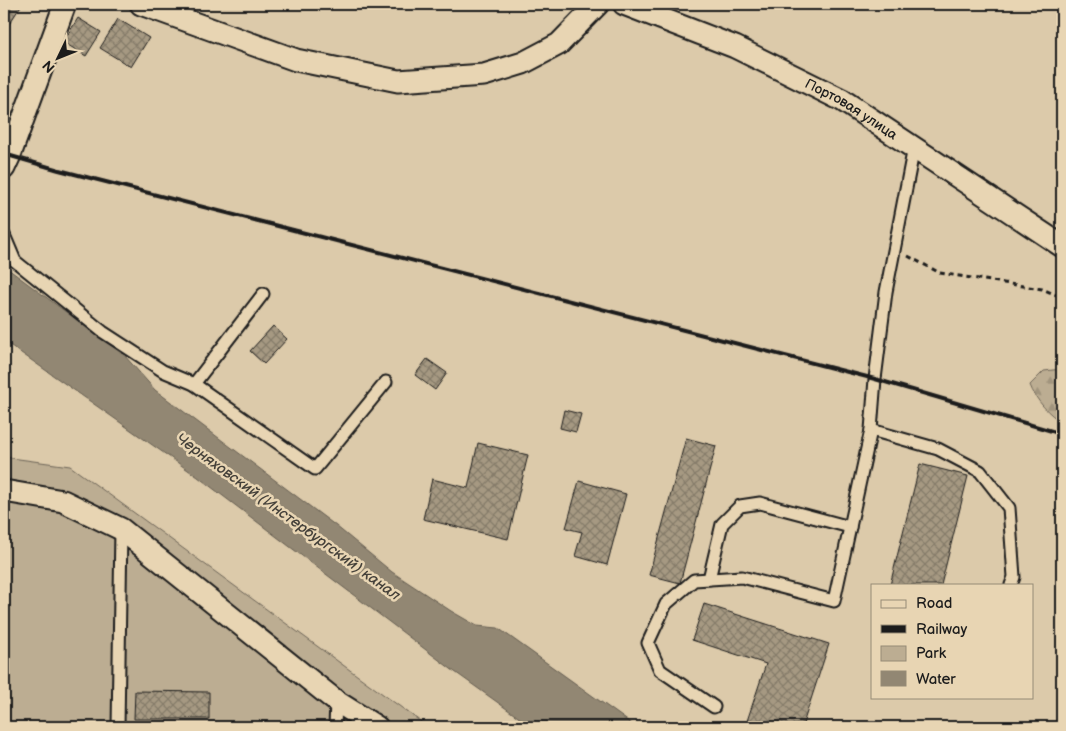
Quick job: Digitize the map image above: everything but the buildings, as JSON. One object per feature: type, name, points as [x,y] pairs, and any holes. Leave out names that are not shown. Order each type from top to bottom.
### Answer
[{"type":"street","points":[[4,168],[65,4]]},
{"type":"street","points":[[140,4],[296,60],[398,81],[484,75],[523,63],[559,44],[598,4]]},
{"type":"street","name":"Портовая улица","points":[[624,4],[735,47],[842,100],[1062,246]]},
{"type":"street","points":[[4,491],[63,501],[121,529],[336,701],[377,727]]},
{"type":"lane","points":[[714,707],[660,670],[648,643],[666,604],[694,580],[742,577],[834,601],[871,430],[875,379],[886,292],[914,148]]},
{"type":"lane","points":[[4,235],[15,261],[103,332],[163,371],[194,384],[315,469],[386,382]]},
{"type":"lane","points":[[194,384],[263,294]]},
{"type":"lane","points":[[871,430],[938,449],[980,471],[1008,508],[1014,576],[1012,584]]},
{"type":"lane","points":[[709,579],[722,524],[740,506],[760,504],[850,527]]},
{"type":"lane","points":[[118,727],[121,529]]},
{"type":"lane","points":[[336,701],[336,727]]},
{"type":"path","points":[[894,248],[940,273],[1042,290],[1062,297]]},
{"type":"green space","points":[[1062,369],[1062,422],[1043,406],[1035,396],[1030,385],[1044,371]]},
{"type":"green space","points":[[4,457],[70,466],[428,727],[4,727]]},
{"type":"water","name":"Черняховский (Инстербургский) канал","points":[[4,266],[124,355],[155,390],[336,526],[392,572],[477,626],[498,628],[636,727],[532,727],[455,672],[198,477],[4,341]]},
{"type":"railway","points":[[4,154],[59,170],[875,379],[1062,434]]}]
